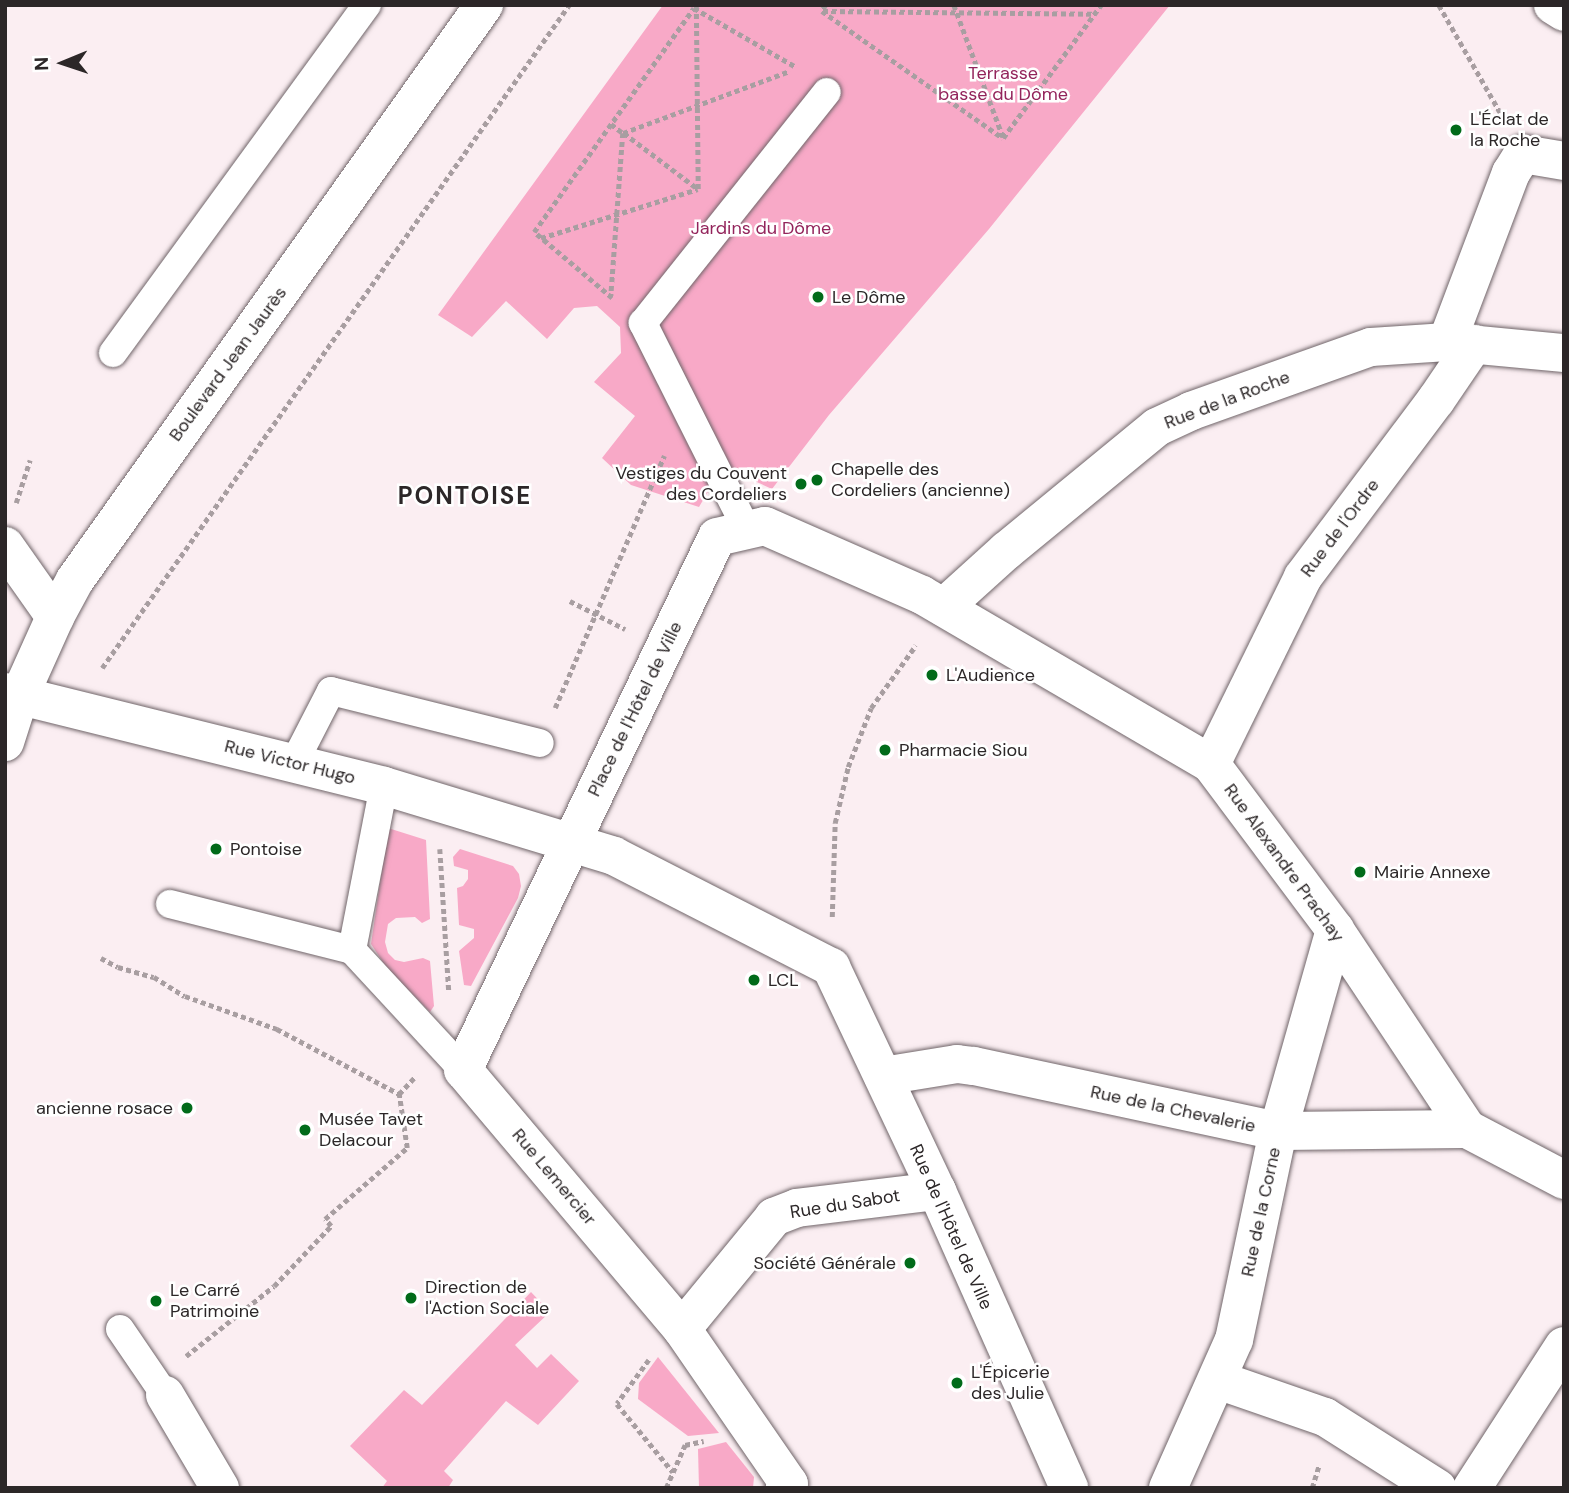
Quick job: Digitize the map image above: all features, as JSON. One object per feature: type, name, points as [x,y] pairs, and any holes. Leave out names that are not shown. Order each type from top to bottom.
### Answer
[{"type":"street","name":"Boulevard Jean Jaurès","points":[[5,742],[10,697],[55,617],[109,531],[484,5]]},
{"type":"street","points":[[1553,5],[1564,12]]},
{"type":"street","points":[[1460,343],[1511,173],[1523,154],[1564,161]]},
{"type":"street","name":"Rue de la Roche","points":[[944,607],[1006,551],[1157,427],[1191,411],[1371,347],[1460,343],[1564,353]]},
{"type":"street","name":"Rue de l'Ordre","points":[[1211,764],[1303,577],[1436,400],[1460,343]]},
{"type":"street","name":"Place de l'Hôtel de Ville","points":[[572,843],[717,537],[765,526],[944,607]]},
{"type":"street","points":[[5,546],[55,617]]},
{"type":"street","name":"Rue Alexandre Prachay","points":[[944,607],[1211,764],[1335,930],[1467,1129],[1564,1180]]},
{"type":"street","name":"Rue Victor Hugo","points":[[10,697],[75,709],[384,786],[572,843]]},
{"type":"street","points":[[463,1070],[572,843],[614,856],[831,967]]},
{"type":"street","name":"Rue de la Corne","points":[[1168,1488],[1234,1340],[1278,1131],[1335,930]]},
{"type":"street","name":"Rue de l'Hôtel de Ville","points":[[831,967],[937,1191],[1069,1488]]},
{"type":"street","name":"Rue de la Chevalerie","points":[[883,1076],[957,1065],[974,1066],[1278,1131],[1467,1129]]},
{"type":"street","name":"Rue Lemercier","points":[[463,1070],[668,1341],[789,1484],[785,1488]]},
{"type":"street","name":"Rue du Sabot","points":[[668,1341],[774,1217],[797,1208],[937,1191]]},
{"type":"street","points":[[1472,1488],[1564,1346]]},
{"type":"street","points":[[1218,1380],[1325,1417],[1437,1488]]},
{"type":"street","points":[[160,1388],[220,1488]]},
{"type":"lane","points":[[113,353],[367,5]]},
{"type":"lane","points":[[747,530],[643,323],[827,92]]},
{"type":"lane","points":[[294,763],[331,691],[540,743]]},
{"type":"lane","points":[[352,950],[384,786]]},
{"type":"lane","points":[[170,904],[352,950],[463,1070]]},
{"type":"lane","points":[[120,1329],[160,1388]]},
{"type":"path","points":[[75,709],[569,5]]},
{"type":"path","points":[[822,11],[826,5]]},
{"type":"path","points":[[954,5],[1003,138]]},
{"type":"path","points":[[1003,138],[1101,5]]},
{"type":"path","points":[[1439,5],[1496,104]]},
{"type":"path","points":[[695,7],[797,68]]},
{"type":"path","points":[[695,7],[698,189]]},
{"type":"path","points":[[643,323],[534,232],[695,7]]},
{"type":"path","points":[[822,11],[1094,14]]},
{"type":"path","points":[[822,11],[1003,138]]},
{"type":"path","points":[[790,79],[797,68]]},
{"type":"path","points":[[623,132],[797,68]]},
{"type":"path","points":[[611,124],[729,214]]},
{"type":"path","points":[[611,297],[623,132]]},
{"type":"path","points":[[541,238],[698,189]]},
{"type":"path","points":[[540,743],[685,407]]},
{"type":"path","points":[[14,509],[30,460]]},
{"type":"path","points":[[570,601],[628,630]]},
{"type":"path","points":[[831,967],[835,823],[848,767],[871,708],[944,607]]},
{"type":"path","points":[[437,802],[446,987]]},
{"type":"path","points":[[101,958],[118,967],[154,977],[185,996],[277,1029],[399,1094]]},
{"type":"path","points":[[399,1094],[410,1082]]},
{"type":"path","points":[[160,1388],[274,1286],[331,1226],[324,1219],[407,1148],[399,1094]]},
{"type":"path","points":[[668,1341],[617,1404],[673,1472]]},
{"type":"path","points":[[666,1488],[685,1445],[710,1440]]},
{"type":"green space","name":"Jardins du Dôme","points":[[663,5],[1170,5],[989,229],[829,415],[772,489],[739,474],[713,483],[699,507],[631,485],[602,458],[635,416],[594,382],[621,353],[620,327],[597,306],[574,308],[547,339],[506,301],[472,337],[438,315]]},
{"type":"green space","points":[[388,828],[426,840],[430,919],[422,923],[415,917],[396,918],[388,924],[385,942],[388,953],[395,960],[404,962],[423,958],[430,961],[434,1006],[430,1012],[388,970],[371,944]]},
{"type":"green space","points":[[460,849],[513,866],[519,874],[521,886],[518,898],[471,986],[464,985],[459,951],[474,938],[474,929],[459,925],[457,888],[463,886],[468,879],[468,870],[454,866],[453,857]]},
{"type":"green space","points":[[531,1292],[550,1312],[515,1345],[537,1368],[551,1354],[579,1381],[538,1425],[506,1401],[444,1471],[453,1480],[448,1488],[382,1488],[387,1481],[350,1446],[404,1390],[422,1405]]},
{"type":"green space","points":[[658,1357],[719,1433],[688,1436],[638,1399],[639,1383]]},
{"type":"green space","points":[[726,1442],[754,1477],[753,1488],[699,1488],[698,1449]]},
{"type":"place","name":"L'Éclat de la Roche","points":[[1456,130]]},
{"type":"place","name":"Le Dôme","points":[[818,297]]},
{"type":"place","name":"Chapelle des Cordeliers (ancienne)","points":[[817,480]]},
{"type":"place","name":"Vestiges du Couvent des Cordeliers","points":[[801,484]]},
{"type":"place","name":"L'Audience","points":[[932,675]]},
{"type":"place","name":"Pharmacie Siou","points":[[885,750]]},
{"type":"place","name":"Pontoise","points":[[216,849]]},
{"type":"place","name":"Mairie Annexe","points":[[1360,872]]},
{"type":"place","name":"LCL","points":[[754,980]]},
{"type":"place","name":"ancienne rosace","points":[[187,1108]]},
{"type":"place","name":"Musée Tavet Delacour","points":[[305,1130]]},
{"type":"place","name":"Société Générale","points":[[910,1263]]},
{"type":"place","name":"Direction de l'Action Sociale","points":[[411,1298]]},
{"type":"place","name":"Le Carré Patrimoine","points":[[156,1301]]},
{"type":"place","name":"L'Épicerie des Julie","points":[[957,1383]]},
{"type":"district","name":"PONTOISE","points":[[465,496]]},
{"type":"park label","name":"Terrasse basse du Dôme","points":[[1003,84]]}]
